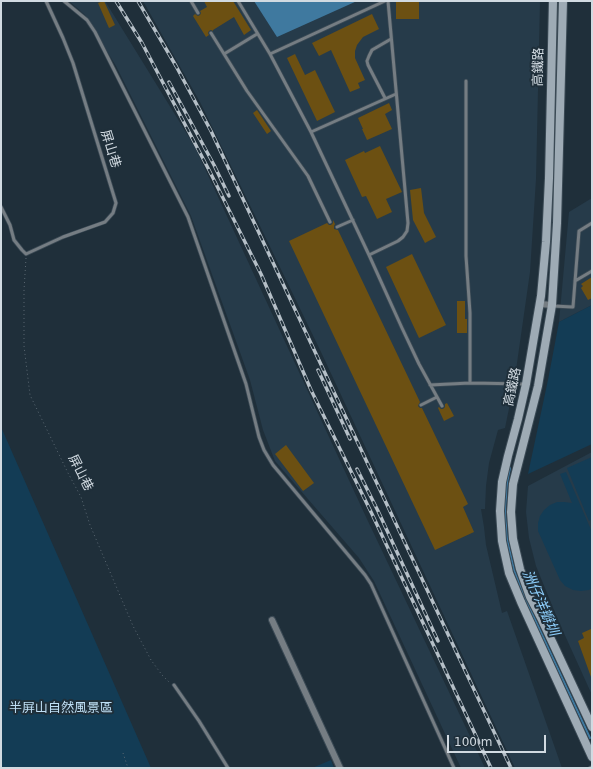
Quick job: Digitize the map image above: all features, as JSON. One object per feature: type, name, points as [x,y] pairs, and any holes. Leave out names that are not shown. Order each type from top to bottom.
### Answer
[{"type":"street","name":"高鐵路","points":[[553,1],[546,242],[540,304],[526,384],[502,482],[500,511],[502,541],[509,573],[592,757]]},
{"type":"street","name":"高鐵路","points":[[564,1],[557,223],[552,305],[538,386],[513,484],[511,512],[513,539],[520,569],[530,597],[592,727]]},
{"type":"street","points":[[540,304],[552,305]]},
{"type":"street","points":[[272,620],[340,768]]},
{"type":"lane","name":"屏山巷","points":[[26,254],[63,237],[105,222],[113,213],[116,203],[73,63],[46,1]]},
{"type":"lane","points":[[64,1],[87,20],[95,32],[188,217],[246,384],[259,437],[264,450],[273,465],[371,584],[454,768]]},
{"type":"lane","points":[[192,1],[198,13]]},
{"type":"lane","points":[[238,1],[270,54],[311,132],[419,364],[442,406]]},
{"type":"lane","points":[[270,54],[386,1],[391,39],[408,223],[407,231],[404,237],[369,255]]},
{"type":"lane","points":[[211,34],[247,91],[308,176],[330,222]]},
{"type":"lane","points":[[224,54],[257,34]]},
{"type":"lane","points":[[385,98],[367,61],[372,50],[391,39]]},
{"type":"lane","points":[[466,81],[466,256],[470,313],[470,383]]},
{"type":"lane","points":[[311,132],[396,94]]},
{"type":"lane","points":[[1,207],[10,225],[14,240],[26,254]]},
{"type":"lane","points":[[337,227],[352,220]]},
{"type":"lane","points":[[552,305],[573,307],[579,231],[592,223]]},
{"type":"lane","points":[[575,281],[592,271]]},
{"type":"lane","points":[[430,384],[526,384]]},
{"type":"lane","points":[[421,405],[437,397]]},
{"type":"lane","points":[[174,685],[199,721],[228,768]]},
{"type":"path","name":"屏山巷","points":[[26,254],[24,290],[24,346],[30,395],[81,497],[90,525],[133,626],[151,660],[166,680],[174,685]]},
{"type":"path","points":[[123,753],[128,768]]},
{"type":"shaded area","points":[[69,1],[105,1],[195,147],[366,517],[485,768],[461,768],[374,581],[359,558],[275,461],[263,430],[250,380],[191,216],[116,66],[85,15]]},
{"type":"shaded area","points":[[143,1],[540,1],[536,179],[530,272],[514,384],[505,428],[498,430],[489,463],[485,509],[481,509],[486,545],[502,613],[507,611],[562,768],[515,768],[321,352],[200,102]]},
{"type":"shaded area","points":[[254,1],[357,1],[277,37]]},
{"type":"shaded area","points":[[592,198],[592,305],[559,322],[569,212]]},
{"type":"shaded area","points":[[592,452],[592,695],[558,620],[536,566],[529,538],[526,512],[528,486]]},
{"type":"green space","points":[[592,305],[592,444],[528,474],[559,322]]},
{"type":"green space","name":"半屏山自然風景區","points":[[1,427],[151,768],[1,768]]},
{"type":"green space","points":[[592,457],[592,519],[589,521],[567,468]]},
{"type":"green space","points":[[566,472],[592,532],[592,588],[589,590],[573,590],[565,586],[560,580],[538,531],[540,516],[550,505],[557,502],[572,503],[560,474]]},
{"type":"green space","points":[[331,760],[334,768],[312,768]]},
{"type":"building","points":[[103,1],[115,25],[109,28],[98,3]]},
{"type":"building","points":[[204,1],[233,1],[251,30],[244,35],[234,17],[213,31],[209,31],[209,35],[206,37],[193,16],[195,14],[198,16],[200,15],[200,11],[207,7]]},
{"type":"building","points":[[396,1],[419,1],[419,19],[396,19]]},
{"type":"building","points":[[372,14],[379,29],[363,37],[357,45],[355,51],[355,58],[365,80],[358,83],[360,88],[350,92],[331,50],[319,56],[312,43]]},
{"type":"building","points":[[295,54],[305,75],[315,70],[335,112],[317,121],[287,58]]},
{"type":"building","points":[[389,103],[392,110],[385,114],[392,129],[367,140],[358,118]]},
{"type":"building","points":[[257,110],[271,131],[267,134],[253,113]]},
{"type":"building","points":[[380,146],[402,192],[386,199],[392,212],[377,219],[366,196],[362,197],[345,160],[364,151],[365,153]]},
{"type":"building","points":[[421,188],[424,213],[436,237],[425,243],[413,220],[410,190]]},
{"type":"building","points":[[333,220],[335,224],[334,229],[338,230],[420,402],[418,406],[422,408],[468,504],[463,507],[474,532],[435,550],[289,241],[327,223],[331,225]]},
{"type":"building","points":[[412,254],[446,325],[419,338],[386,267]]},
{"type":"building","points":[[592,277],[592,298],[588,300],[581,288],[583,286],[581,284]]},
{"type":"building","points":[[457,301],[465,301],[467,333],[457,333]]},
{"type":"building","points":[[447,403],[454,416],[444,421],[438,408],[443,409]]},
{"type":"building","points":[[286,445],[314,483],[303,491],[275,454]]},
{"type":"building","points":[[591,629],[591,677],[578,641],[584,638],[582,633]]},
{"type":"waterway","name":"洲仔洋瓣圳","points":[[510,468],[507,483],[505,511],[507,539],[514,570],[525,598],[590,738]]},
{"type":"railway","points":[[116,1],[142,43],[209,170],[261,274],[311,390],[372,514],[491,768]]},
{"type":"railway","points":[[138,1],[176,66],[211,131],[511,768]]},
{"type":"railway","points":[[169,82],[229,196]]},
{"type":"railway","points":[[318,370],[350,439]]},
{"type":"railway","points":[[357,469],[438,641]]}]
